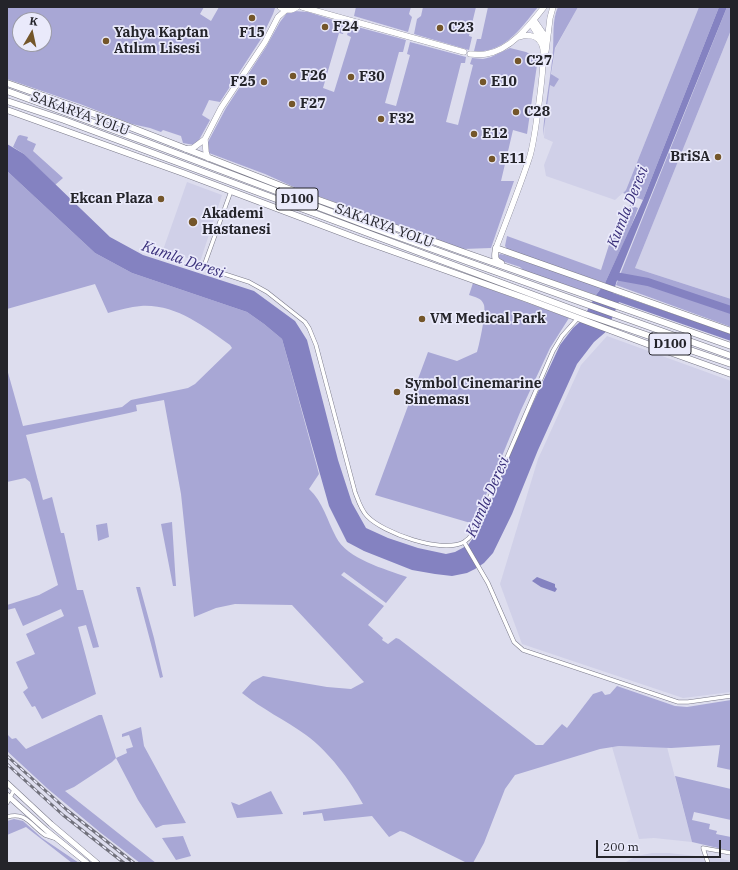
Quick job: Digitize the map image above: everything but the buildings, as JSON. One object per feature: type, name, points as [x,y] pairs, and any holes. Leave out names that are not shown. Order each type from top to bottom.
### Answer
[{"type":"highway","points":[[7,83],[67,104],[294,191],[478,258],[731,346]]},
{"type":"highway","name":"D100","points":[[7,91],[371,227],[731,356]]},
{"type":"highway","name":"SAKARYA YOLU","points":[[7,102],[26,107],[582,317],[617,325],[731,364]]},
{"type":"highway","points":[[67,104],[149,143]]},
{"type":"highway","points":[[7,110],[361,240],[582,317],[608,330],[731,374]]},
{"type":"highway","points":[[478,258],[491,255],[496,248]]},
{"type":"highway","points":[[496,248],[496,261],[513,267],[522,273]]},
{"type":"highway","points":[[496,248],[731,331]]},
{"type":"highway","points":[[627,319],[687,331]]},
{"type":"highway","points":[[617,325],[682,356]]},
{"type":"main road","points":[[278,17],[279,7],[286,10],[297,7]]},
{"type":"main road","points":[[302,7],[467,53],[481,55],[489,54],[525,35],[536,37],[543,46]]},
{"type":"main road","points":[[519,37],[544,7]]},
{"type":"main road","points":[[496,248],[530,158],[550,18],[553,7]]},
{"type":"main road","points":[[186,149],[192,148],[205,139],[221,108],[261,48],[278,17],[286,10]]},
{"type":"main road","points":[[532,22],[543,46],[544,66]]},
{"type":"main road","points":[[532,22],[544,36],[545,55]]},
{"type":"main road","points":[[205,139],[208,158]]},
{"type":"main road","points":[[7,783],[51,824],[97,863]]},
{"type":"main road","points":[[8,799],[87,863]]},
{"type":"street","points":[[231,191],[205,266],[212,270],[258,286],[284,304],[309,328],[316,345],[355,492],[362,509],[366,516],[373,522],[420,542],[449,546],[465,543],[470,537],[480,520],[553,351],[562,336],[582,317]]},
{"type":"street","points":[[465,543],[488,583],[514,642],[523,650],[678,702],[731,696]]},
{"type":"street","points":[[8,799],[14,790]]},
{"type":"street","points":[[7,817],[18,815],[24,817],[45,835],[58,840]]},
{"type":"street","points":[[708,863],[703,848],[731,853]]},
{"type":"shaded area","points":[[7,7],[204,7],[200,14],[211,21],[219,7],[275,8],[261,39],[220,102],[209,100],[202,115],[210,120],[199,140],[194,145],[183,143],[181,136],[163,130],[161,132],[132,124],[80,104],[7,79]]},
{"type":"shaded area","points":[[356,7],[411,7],[409,14],[412,17],[408,32],[354,16]]},
{"type":"shaded area","points":[[423,7],[476,7],[469,36],[472,37],[469,50],[414,34],[417,19],[421,16]]},
{"type":"shaded area","points":[[488,7],[538,7],[518,31],[503,44],[485,51],[474,51],[477,39],[481,39]]},
{"type":"shaded area","points":[[558,7],[578,7],[555,48],[551,74],[559,79],[554,87],[550,85],[543,136],[552,61],[554,23]]},
{"type":"shaded area","points":[[578,7],[699,7],[626,190],[615,200],[546,176],[544,165],[553,142],[544,138],[545,122],[555,49]]},
{"type":"shaded area","points":[[699,7],[719,7],[643,200],[623,193],[626,190]]},
{"type":"shaded area","points":[[719,7],[727,7],[619,274],[613,293],[731,334],[731,341],[619,302],[608,330],[594,342],[577,364],[538,450],[512,514],[493,553],[484,563],[467,573],[452,576],[412,570],[364,551],[347,542],[329,506],[282,339],[247,312],[132,273],[95,253],[7,171],[7,144],[24,154],[110,237],[143,255],[254,291],[295,321],[307,340],[338,460],[352,503],[366,528],[388,538],[418,548],[446,554],[455,552],[468,545],[478,531],[519,433],[560,345],[573,328],[582,320],[596,295],[605,283],[643,200]]},
{"type":"shaded area","points":[[727,7],[731,7],[731,30],[635,268],[731,299],[731,327],[616,285]]},
{"type":"shaded area","points":[[294,11],[308,12],[346,24],[343,34],[339,33],[323,88],[334,92],[351,37],[347,35],[350,25],[406,40],[403,52],[399,52],[385,103],[396,106],[410,55],[407,54],[410,42],[466,57],[465,63],[461,63],[446,122],[458,125],[473,65],[470,64],[472,58],[483,59],[491,57],[510,48],[526,52],[538,58],[527,134],[513,130],[501,181],[514,181],[491,248],[463,249],[296,188],[265,174],[209,153],[207,145],[226,108],[266,47],[280,22],[287,13]]},
{"type":"shaded area","points":[[731,30],[731,299],[635,268]]},
{"type":"shaded area","points":[[18,136],[28,137],[27,140],[36,144],[33,151],[63,178],[55,185],[24,154],[13,147]]},
{"type":"shaded area","points":[[7,171],[95,253],[132,273],[247,312],[282,339],[319,474],[309,489],[321,505],[341,545],[357,557],[367,562],[407,577],[386,603],[344,572],[341,575],[384,606],[368,625],[383,638],[382,640],[388,644],[396,638],[399,639],[536,745],[543,745],[562,724],[567,728],[593,694],[602,691],[605,695],[610,694],[617,686],[675,706],[687,707],[731,700],[731,770],[717,767],[720,745],[671,748],[619,746],[600,749],[515,775],[505,789],[484,843],[473,863],[467,863],[404,832],[400,831],[389,837],[372,816],[324,821],[322,813],[303,815],[303,812],[363,804],[352,785],[331,758],[315,742],[242,693],[252,682],[263,676],[327,687],[351,689],[364,682],[292,605],[235,604],[216,608],[194,617],[181,494],[164,400],[136,405],[137,411],[26,435],[43,500],[52,497],[61,533],[64,533],[77,590],[83,590],[99,647],[93,648],[86,625],[78,627],[96,694],[42,719],[35,706],[32,707],[23,692],[28,688],[16,662],[35,654],[26,634],[64,616],[61,609],[23,626],[15,608],[7,610],[7,605],[39,595],[58,585],[30,482],[25,478],[7,482],[7,369],[23,426],[122,407],[131,400],[188,388],[195,384],[232,348],[230,345],[199,324],[177,312],[154,306],[141,306],[108,313],[95,284],[7,309]]},
{"type":"shaded area","name":"Akademi Hastanesi","points":[[187,182],[222,195],[200,262],[163,250]]},
{"type":"shaded area","points":[[630,205],[638,208],[605,283],[507,249],[505,246],[507,236],[601,270],[616,223],[623,225]]},
{"type":"shaded area","points":[[500,254],[602,287],[596,295],[524,271],[520,267],[499,260]]},
{"type":"shaded area","points":[[473,283],[569,318],[550,348],[521,410],[474,524],[375,495],[428,352],[457,361],[477,352],[480,342],[484,305],[478,298],[469,295]]},
{"type":"shaded area","points":[[607,336],[731,381],[731,692],[683,698],[522,644],[500,584],[538,459],[581,365]]},
{"type":"shaded area","points":[[172,522],[176,586],[173,586],[161,524]]},
{"type":"shaded area","points":[[107,523],[109,537],[98,541],[96,525]]},
{"type":"shaded area","points":[[537,577],[555,584],[557,589],[555,592],[541,587],[532,581]]},
{"type":"shaded area","points":[[136,587],[140,587],[154,638],[163,677],[160,678]]},
{"type":"shaded area","points":[[99,715],[102,715],[116,758],[74,787],[65,791],[156,863],[140,863],[48,789],[7,751],[7,734],[12,739],[16,738],[26,749]]},
{"type":"shaded area","points":[[141,727],[144,746],[186,823],[163,825],[156,828],[138,800],[116,758],[127,753],[126,749],[133,747],[129,735],[122,737],[122,734]]},
{"type":"shaded area","points":[[612,747],[667,747],[692,842],[654,838],[639,839]]},
{"type":"shaded area","points":[[675,776],[731,789],[731,820],[694,812],[692,820],[710,824],[709,829],[717,831],[716,834],[731,837],[731,851],[692,842]]},
{"type":"shaded area","points":[[271,791],[283,814],[237,818],[231,802],[239,805]]},
{"type":"shaded area","points":[[14,819],[23,821],[42,838],[79,863],[72,863],[26,827],[7,835],[7,821]]},
{"type":"shaded area","points":[[183,836],[191,856],[176,860],[162,838]]},
{"type":"shaded area","points":[[652,853],[669,853],[722,859],[731,861],[731,863],[624,863],[637,856]]},
{"type":"waterway","points":[[615,276],[648,282],[731,310]]},
{"type":"railway","points":[[7,756],[67,810],[134,863]]},
{"type":"railway","points":[[7,764],[63,815],[124,863]]},
{"type":"place","name":"F15","points":[[252,18]]},
{"type":"place","name":"F24","points":[[325,27]]},
{"type":"place","name":"C23","points":[[440,28]]},
{"type":"place","name":"Yahya Kaptan Atılım Lisesi","points":[[106,41]]},
{"type":"place","name":"C27","points":[[518,61]]},
{"type":"place","name":"F26","points":[[293,76]]},
{"type":"place","name":"F30","points":[[351,77]]},
{"type":"place","name":"F25","points":[[264,82]]},
{"type":"place","name":"E10","points":[[483,82]]},
{"type":"place","name":"F27","points":[[292,104]]},
{"type":"place","name":"C28","points":[[516,112]]},
{"type":"place","name":"F32","points":[[381,119]]},
{"type":"place","name":"E12","points":[[474,134]]},
{"type":"place","name":"BriSA","points":[[718,157]]},
{"type":"place","name":"E11","points":[[492,159]]},
{"type":"place","name":"Ekcan Plaza","points":[[161,199]]},
{"type":"place","name":"Akademi Hastanesi","points":[[193,222]]},
{"type":"place","name":"VM Medical Park","points":[[422,319]]},
{"type":"place","name":"Symbol Cinemarine Sineması","points":[[397,392]]},
{"type":"water label","name":"Kumla Deresi","points":[[628,207]]},
{"type":"water label","name":"Kumla Deresi","points":[[183,260]]},
{"type":"water label","name":"Kumla Deresi","points":[[488,497]]}]
